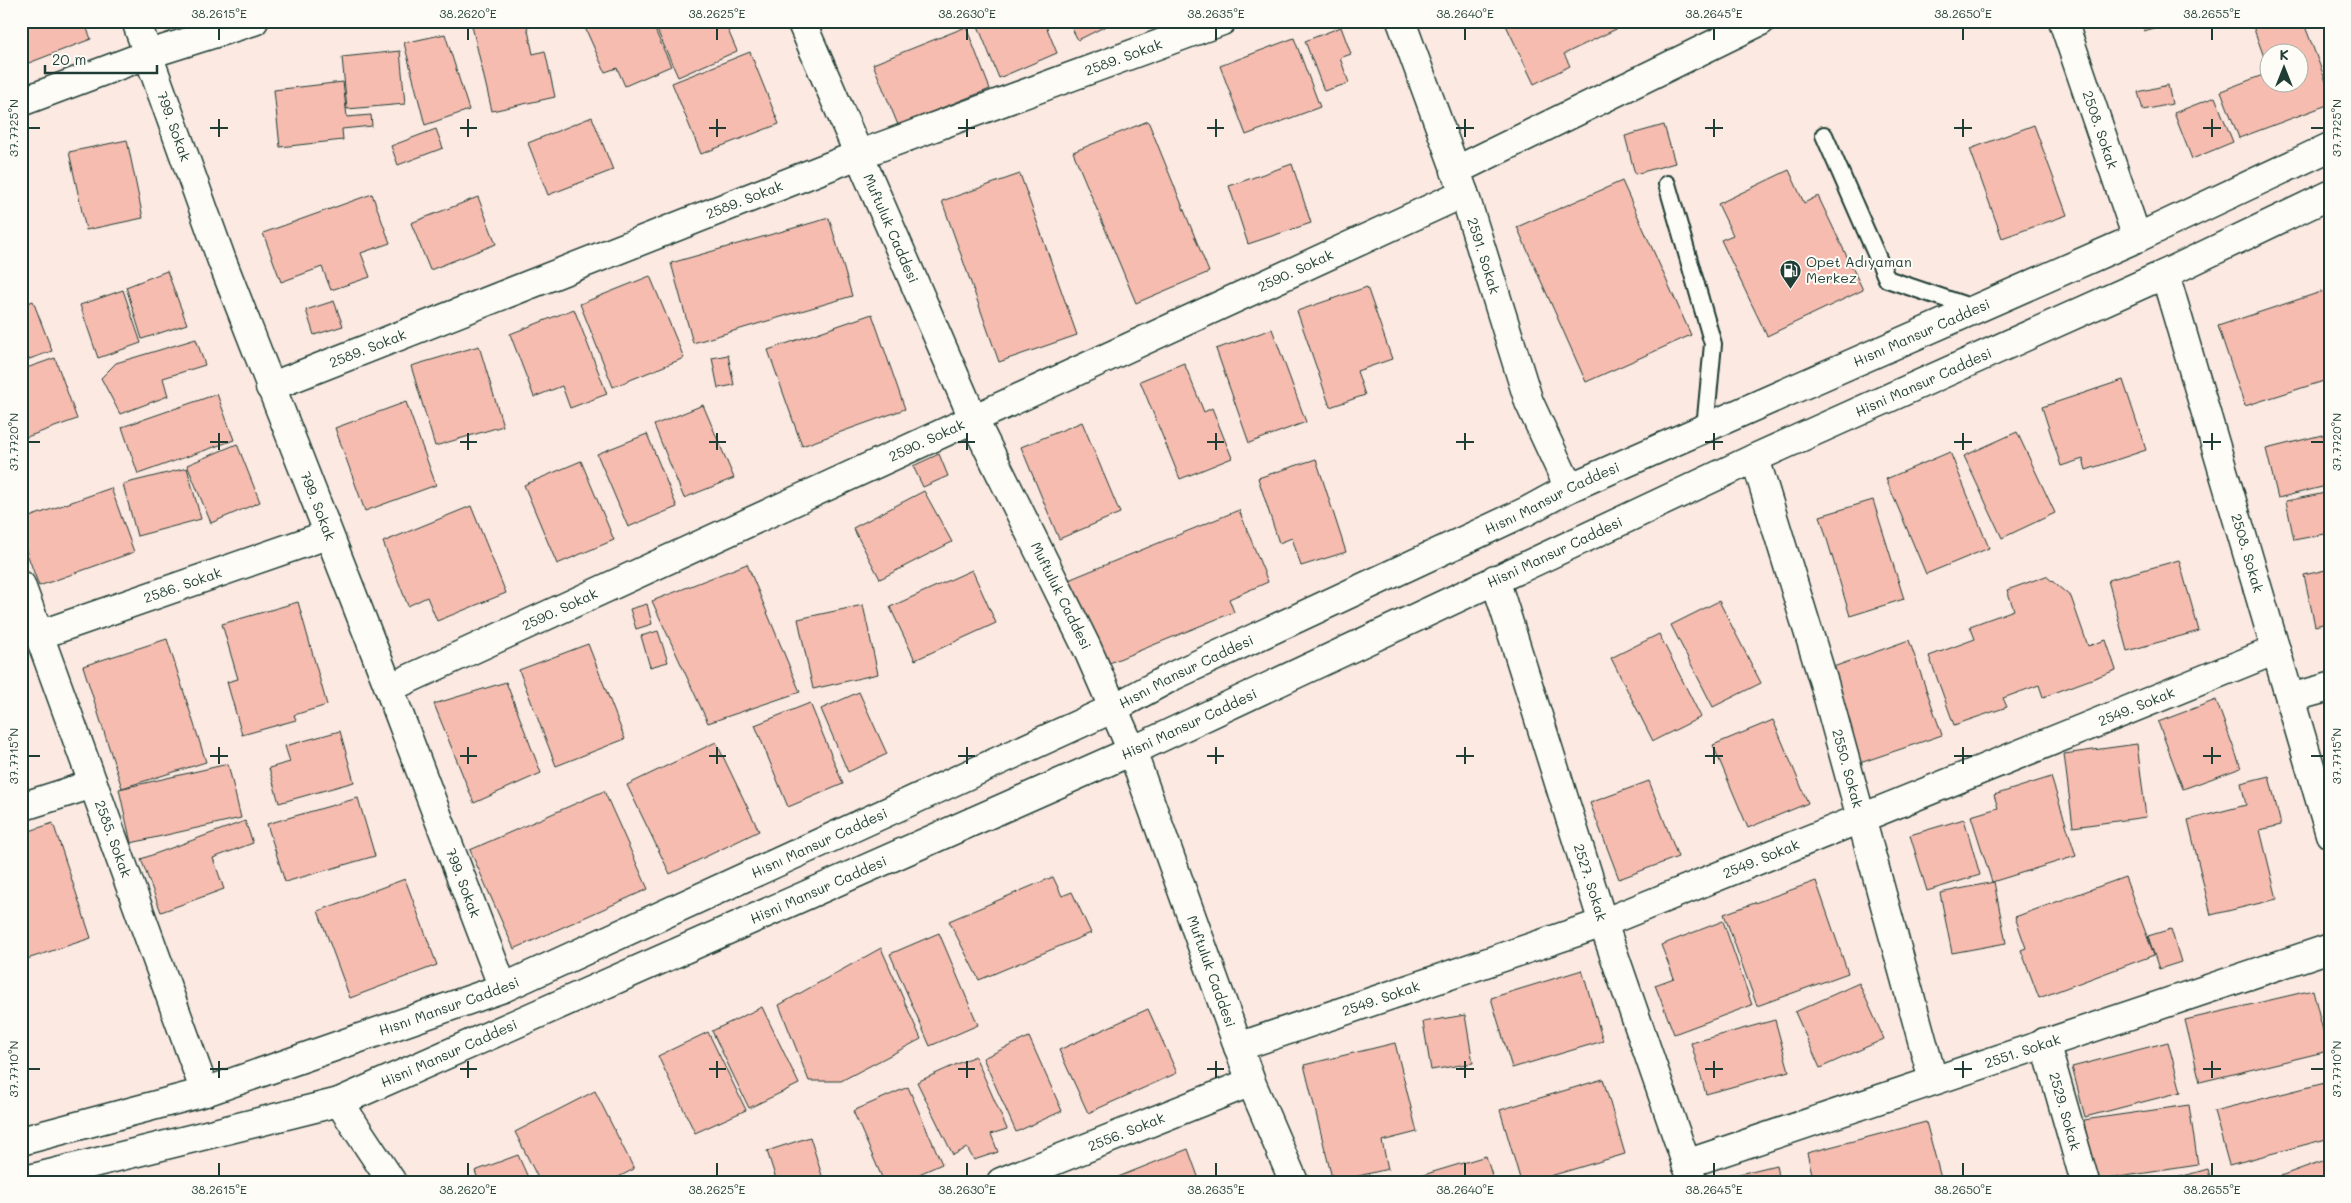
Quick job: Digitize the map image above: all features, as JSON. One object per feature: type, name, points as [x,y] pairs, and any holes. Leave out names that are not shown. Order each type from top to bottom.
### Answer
[{"type":"street","name":"799. Sokak","points":[[136,21],[222,261],[327,535],[389,688],[503,988]]},
{"type":"street","points":[[21,102],[149,54],[254,21]]},
{"type":"street","name":"Muftuluk Caddesi","points":[[801,21],[974,418],[1087,648],[1114,708],[1132,751],[1250,1082],[1294,1182]]},
{"type":"street","name":"2589. Sokak","points":[[270,387],[858,155],[1222,21]]},
{"type":"street","name":"2591. Sokak","points":[[1401,21],[1460,182],[1528,402],[1569,488]]},
{"type":"street","name":"2590. Sokak","points":[[389,688],[974,418],[1460,182],[1761,21]]},
{"type":"street","name":"2508. Sokak","points":[[2063,21],[2137,238]]},
{"type":"street","name":"Hısnı Mansur Caddesi","points":[[21,1140],[205,1092],[503,988],[1114,708],[1173,676],[1526,511],[1569,488],[2137,238],[2330,147]]},
{"type":"street","name":"Hisni Mansur Caddesi","points":[[21,1181],[68,1176],[339,1102],[1132,751],[1755,458],[2165,274],[2330,195]]},
{"type":"street","name":"2508. Sokak","points":[[2165,274],[2330,834]]},
{"type":"street","name":"2550. Sokak","points":[[1755,458],[1824,683],[1933,1080]]},
{"type":"street","name":"2586. Sokak","points":[[39,635],[327,535]]},
{"type":"street","name":"2527. Sokak","points":[[1495,579],[1603,922],[1689,1173]]},
{"type":"street","name":"2585. Sokak","points":[[21,585],[205,1092]]},
{"type":"street","name":"2549. Sokak","points":[[1238,1047],[1603,922],[2276,650]]},
{"type":"street","points":[[2290,698],[2330,687]]},
{"type":"street","points":[[21,807],[93,784]]},
{"type":"street","name":"2551. Sokak","points":[[1689,1173],[1933,1080],[2330,948]]},
{"type":"street","name":"2529. Sokak","points":[[2045,1042],[2085,1182]]},
{"type":"street","name":"2556. Sokak","points":[[1001,1182],[1250,1082]]},
{"type":"street","points":[[339,1102],[392,1182]]},
{"type":"lane","points":[[1824,135],[1887,279],[1976,309]]},
{"type":"lane","points":[[1667,184],[1713,344],[1705,428]]},
{"type":"building","points":[[21,21],[84,21],[91,39],[21,66]]},
{"type":"building","points":[[491,21],[526,21],[533,54],[545,51],[555,97],[492,111],[472,26]]},
{"type":"building","points":[[582,21],[651,21],[671,66],[625,86],[617,68],[605,72]]},
{"type":"building","points":[[653,21],[724,21],[737,51],[678,77]]},
{"type":"building","points":[[976,21],[1044,21],[1057,53],[999,78]]},
{"type":"building","points":[[1068,21],[1116,21],[1078,40]]},
{"type":"building","points":[[1504,21],[1633,21],[1564,54],[1570,66],[1534,84]]},
{"type":"building","points":[[2141,21],[2179,21],[2144,31]]},
{"type":"building","points":[[2251,21],[2303,21],[2330,92],[2330,104],[2239,138],[2221,91],[2258,77],[2258,92],[2308,92],[2308,42],[2259,42]]},
{"type":"building","points":[[966,27],[990,89],[898,125],[873,64]]},
{"type":"building","points":[[1341,27],[1351,54],[1340,58],[1349,83],[1324,91],[1305,41]]},
{"type":"building","points":[[445,34],[469,110],[425,125],[404,43]]},
{"type":"building","points":[[1294,38],[1320,107],[1246,135],[1220,66]]},
{"type":"building","points":[[400,51],[405,104],[347,109],[342,57]]},
{"type":"building","points":[[750,52],[779,124],[701,154],[672,83]]},
{"type":"building","points":[[343,82],[347,117],[371,115],[372,126],[342,129],[343,140],[280,147],[274,90]]},
{"type":"building","points":[[2168,85],[2172,104],[2143,110],[2138,92]]},
{"type":"building","points":[[2215,97],[2233,142],[2192,159],[2174,113]]},
{"type":"building","points":[[592,117],[613,170],[548,195],[528,143]]},
{"type":"building","points":[[1148,121],[1209,272],[1136,303],[1073,152]]},
{"type":"building","points":[[1664,125],[1675,163],[1635,174],[1625,136]]},
{"type":"building","points":[[2034,125],[2067,215],[2002,238],[1970,149]]},
{"type":"building","points":[[436,129],[443,148],[398,165],[391,146]]},
{"type":"building","points":[[127,140],[143,218],[86,230],[69,152]]},
{"type":"building","points":[[1292,164],[1311,223],[1248,244],[1229,186]]},
{"type":"building","points":[[1789,170],[1804,203],[1818,196],[1863,290],[1767,336],[1721,240],[1733,235],[1718,204]]},
{"type":"building","points":[[1020,174],[1077,335],[999,362],[942,201]]},
{"type":"building","points":[[1622,181],[1691,335],[1586,382],[1517,227]]},
{"type":"building","points":[[372,194],[390,243],[361,253],[370,277],[331,290],[322,267],[281,282],[263,233]]},
{"type":"building","points":[[478,197],[496,244],[430,270],[411,223]]},
{"type":"building","points":[[829,218],[852,296],[693,343],[671,263]]},
{"type":"building","points":[[167,271],[187,324],[142,339],[126,287]]},
{"type":"building","points":[[650,276],[684,358],[613,387],[580,304]]},
{"type":"building","points":[[1367,287],[1392,359],[1357,371],[1365,395],[1330,407],[1297,311]]},
{"type":"building","points":[[123,290],[141,343],[98,358],[80,305]]},
{"type":"building","points":[[2327,290],[2330,298],[2330,379],[2245,406],[2218,326]]},
{"type":"building","points":[[33,301],[52,351],[21,362],[21,306]]},
{"type":"building","points":[[334,301],[343,326],[314,335],[306,310]]},
{"type":"building","points":[[574,309],[607,394],[570,408],[562,386],[534,397],[510,334]]},
{"type":"building","points":[[872,314],[905,409],[802,446],[768,350]]},
{"type":"building","points":[[1272,329],[1306,422],[1249,443],[1216,349]]},
{"type":"building","points":[[196,339],[205,365],[163,378],[168,396],[120,414],[101,378],[116,363]]},
{"type":"building","points":[[479,346],[503,426],[435,446],[411,366]]},
{"type":"building","points":[[728,355],[734,385],[718,388],[712,358]]},
{"type":"building","points":[[55,358],[77,419],[21,439],[21,370]]},
{"type":"building","points":[[1184,363],[1204,412],[1212,408],[1232,458],[1180,479],[1140,381]]},
{"type":"building","points":[[2123,380],[2146,450],[2086,470],[2083,459],[2061,466],[2042,407]]},
{"type":"building","points":[[217,394],[234,440],[138,474],[122,427]]},
{"type":"building","points":[[406,402],[436,485],[365,511],[335,428]]},
{"type":"building","points":[[703,405],[734,478],[684,498],[654,425]]},
{"type":"building","points":[[1082,422],[1120,513],[1059,539],[1021,447]]},
{"type":"building","points":[[2017,432],[2055,513],[2002,538],[1964,456]]},
{"type":"building","points":[[2330,433],[2330,485],[2278,498],[2266,449]]},
{"type":"building","points":[[647,434],[677,507],[628,527],[597,454]]},
{"type":"building","points":[[237,444],[260,502],[211,523],[187,465]]},
{"type":"building","points":[[1950,452],[1989,548],[1926,574],[1886,479]]},
{"type":"building","points":[[939,454],[948,476],[923,487],[913,466]]},
{"type":"building","points":[[1316,459],[1346,552],[1301,566],[1292,538],[1279,543],[1258,478]]},
{"type":"building","points":[[581,461],[614,540],[557,564],[524,485]]},
{"type":"building","points":[[187,468],[201,519],[137,536],[123,484]]},
{"type":"building","points":[[111,488],[134,552],[39,586],[21,537],[21,520]]},
{"type":"building","points":[[924,491],[952,542],[880,579],[853,528]]},
{"type":"building","points":[[2330,492],[2330,533],[2294,540],[2286,501]]},
{"type":"building","points":[[1873,500],[1904,599],[1850,616],[1820,516]]},
{"type":"building","points":[[471,506],[506,593],[437,621],[427,597],[408,606],[383,542]]},
{"type":"building","points":[[1239,510],[1268,582],[1229,599],[1234,612],[1102,666],[1066,581]]},
{"type":"building","points":[[2179,560],[2199,631],[2127,651],[2108,580]]},
{"type":"building","points":[[747,564],[800,692],[708,723],[652,601]]},
{"type":"building","points":[[2330,569],[2330,622],[2315,626],[2304,575]]},
{"type":"building","points":[[972,570],[996,623],[915,660],[890,607]]},
{"type":"building","points":[[2046,576],[2071,597],[2088,646],[2106,640],[2116,670],[2043,697],[2039,685],[2003,698],[2007,707],[1954,725],[1929,656],[1975,639],[1970,626],[2014,610],[2007,590]]},
{"type":"building","points":[[1719,601],[1761,683],[1713,707],[1671,625]]},
{"type":"building","points":[[298,602],[327,705],[294,715],[296,720],[242,735],[227,682],[238,679],[222,624]]},
{"type":"building","points":[[647,604],[652,624],[636,629],[630,609]]},
{"type":"building","points":[[863,605],[878,674],[813,689],[798,619]]},
{"type":"building","points":[[658,631],[668,662],[650,667],[641,636]]},
{"type":"building","points":[[1659,634],[1701,717],[1653,741],[1611,658]]},
{"type":"building","points":[[167,639],[206,762],[122,788],[83,666]]},
{"type":"building","points":[[1909,640],[1942,735],[1854,765],[1822,671]]},
{"type":"building","points":[[588,644],[625,739],[556,766],[519,670]]},
{"type":"building","points":[[506,682],[541,773],[474,803],[434,704]]},
{"type":"building","points":[[859,692],[887,754],[848,772],[821,709]]},
{"type":"building","points":[[2216,700],[2241,768],[2183,789],[2158,722]]},
{"type":"building","points":[[810,703],[843,784],[788,807],[755,725]]},
{"type":"building","points":[[1773,720],[1808,803],[1748,828],[1713,745]]},
{"type":"building","points":[[340,731],[354,782],[279,803],[269,768],[290,762],[285,746]]},
{"type":"building","points":[[716,742],[759,831],[670,874],[627,785]]},
{"type":"building","points":[[2137,744],[2146,817],[2073,827],[2064,754]]},
{"type":"building","points":[[228,764],[241,818],[131,843],[119,789]]},
{"type":"building","points":[[2269,776],[2281,825],[2260,830],[2277,899],[2211,915],[2188,820],[2246,805],[2241,783]]},
{"type":"building","points":[[2051,777],[2076,856],[1992,882],[1971,816],[1998,808],[1994,795]]},
{"type":"building","points":[[1649,781],[1678,857],[1619,879],[1590,803]]},
{"type":"building","points":[[604,791],[648,889],[514,949],[470,850]]},
{"type":"building","points":[[358,798],[375,856],[285,882],[267,824]]},
{"type":"building","points":[[1964,819],[1980,875],[1927,891],[1910,835]]},
{"type":"building","points":[[245,821],[253,843],[213,858],[224,889],[161,912],[141,859]]},
{"type":"building","points":[[53,823],[91,938],[21,961],[21,834]]},
{"type":"building","points":[[1053,877],[1062,896],[1072,892],[1091,933],[979,980],[949,921]]},
{"type":"building","points":[[2125,877],[2154,955],[2039,998],[2021,950],[2026,948],[2015,917]]},
{"type":"building","points":[[405,879],[437,965],[350,998],[318,911]]},
{"type":"building","points":[[1816,881],[1848,973],[1757,1006],[1724,914]]},
{"type":"building","points":[[1994,882],[2006,943],[1952,953],[1940,893]]},
{"type":"building","points":[[1723,921],[1752,1005],[1674,1034],[1655,985],[1674,978],[1661,945]]},
{"type":"building","points":[[2171,929],[2181,962],[2159,969],[2148,936]]},
{"type":"building","points":[[939,933],[978,1025],[930,1046],[890,954]]},
{"type":"building","points":[[881,948],[921,1039],[841,1081],[809,1081],[779,1005]]},
{"type":"building","points":[[1582,970],[1603,1041],[1512,1068],[1491,998]]},
{"type":"building","points":[[1859,983],[1884,1039],[1820,1068],[1795,1012]]},
{"type":"building","points":[[2313,990],[2328,1051],[2200,1082],[2185,1020]]},
{"type":"building","points":[[762,1007],[799,1084],[749,1108],[712,1031]]},
{"type":"building","points":[[1148,1009],[1177,1073],[1088,1113],[1059,1050]]},
{"type":"building","points":[[1465,1015],[1473,1063],[1431,1070],[1423,1022]]},
{"type":"building","points":[[1775,1020],[1789,1071],[1706,1094],[1691,1043]]},
{"type":"building","points":[[708,1032],[746,1110],[695,1133],[658,1056]]},
{"type":"building","points":[[1029,1037],[1062,1111],[1016,1132],[983,1058]]},
{"type":"building","points":[[2168,1042],[2181,1092],[2085,1117],[2072,1067]]},
{"type":"building","points":[[1395,1043],[1417,1132],[1382,1141],[1388,1169],[1333,1182],[1304,1065]]},
{"type":"building","points":[[975,1056],[1007,1129],[991,1134],[998,1152],[974,1160],[967,1148],[953,1155],[917,1082]]},
{"type":"building","points":[[1603,1079],[1625,1154],[1530,1182],[1521,1182],[1500,1110]]},
{"type":"building","points":[[2325,1083],[2330,1102],[2330,1138],[2229,1165],[2214,1111]]},
{"type":"building","points":[[908,1087],[942,1164],[901,1182],[884,1182],[853,1111]]},
{"type":"building","points":[[595,1091],[634,1169],[609,1182],[540,1182],[515,1132]]},
{"type":"building","points":[[2189,1105],[2198,1165],[2093,1181],[2084,1120]]},
{"type":"building","points":[[1926,1122],[1942,1182],[1814,1182],[1807,1153]]},
{"type":"building","points":[[810,1137],[824,1182],[777,1182],[767,1151]]},
{"type":"building","points":[[1188,1149],[1200,1182],[1108,1181]]},
{"type":"building","points":[[518,1155],[530,1182],[479,1182],[475,1171]]},
{"type":"building","points":[[1486,1156],[1494,1182],[1400,1182]]},
{"type":"building","points":[[2330,1158],[2330,1182],[2264,1182]]},
{"type":"building","points":[[1776,1165],[1779,1182],[1720,1182],[1719,1179]]},
{"type":"building","points":[[2208,1169],[2211,1182],[2162,1182]]},
{"type":"building","points":[[2042,1177],[2043,1182],[2022,1182]]},
{"type":"place","name":"Opet Adıyaman Merkez","points":[[1790,289]]}]
